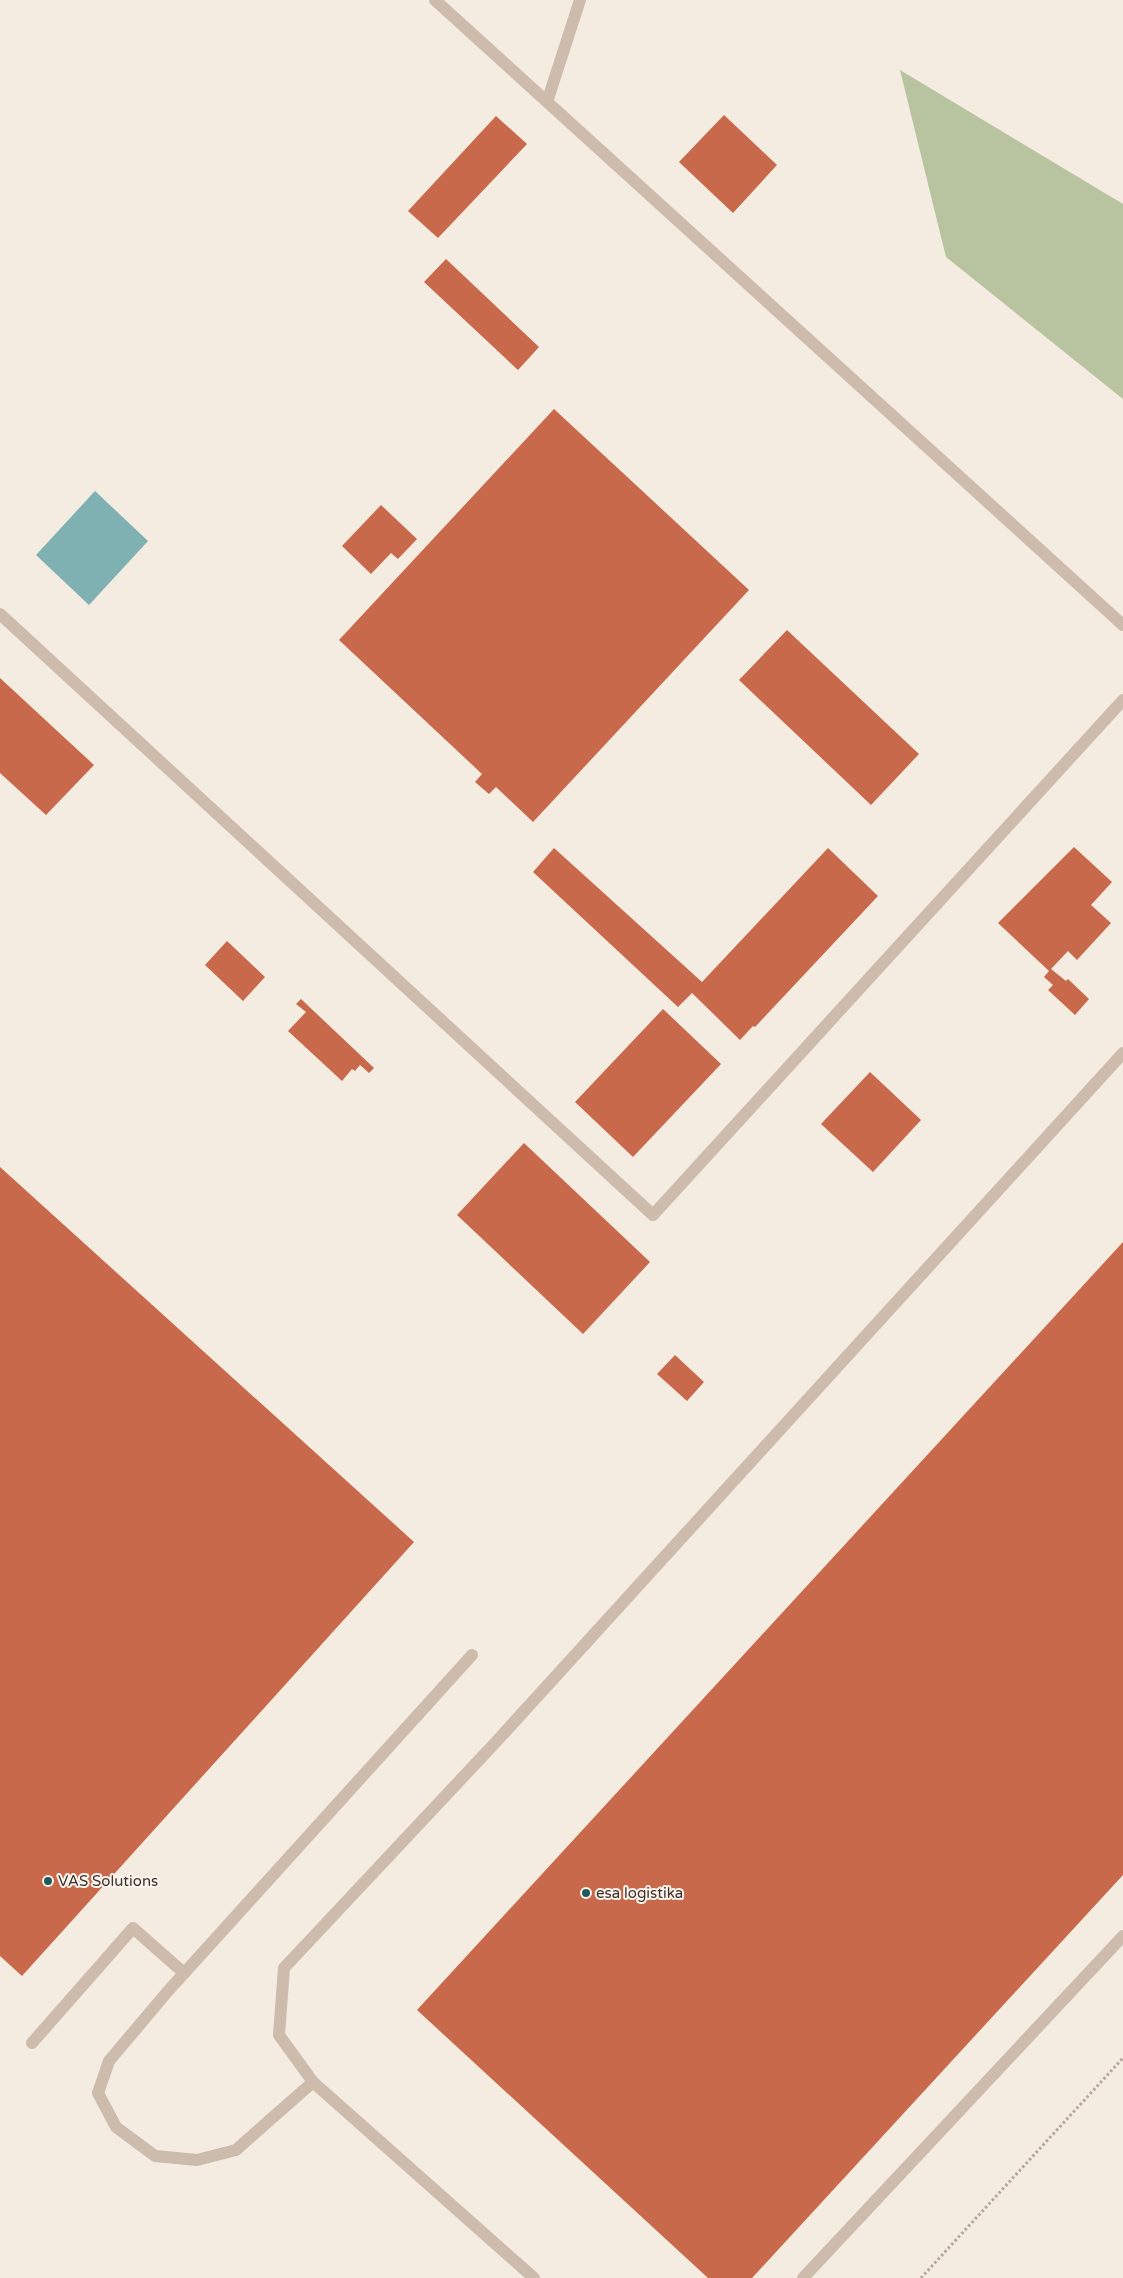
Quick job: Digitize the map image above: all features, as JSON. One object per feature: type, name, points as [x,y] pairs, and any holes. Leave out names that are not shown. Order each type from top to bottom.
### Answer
[{"type":"lane","points":[[435,0],[1123,624]]},
{"type":"lane","points":[[547,102],[580,0]]},
{"type":"lane","points":[[0,614],[653,1215],[1123,700]]},
{"type":"lane","points":[[534,2278],[313,2082],[279,2036],[284,1968],[495,1743],[1123,1053]]},
{"type":"lane","points":[[313,2082],[236,2150],[197,2160],[154,2156],[116,2128],[98,2093],[109,2061],[184,1973],[472,1655]]},
{"type":"lane","points":[[32,2043],[133,1928],[184,1973]]},
{"type":"lane","points":[[803,2278],[1123,1936]]},
{"type":"path","points":[[921,2278],[1123,2058]]},
{"type":"green space","points":[[900,70],[1123,204],[1123,399],[946,257]]},
{"type":"water","points":[[95,491],[148,541],[89,605],[36,555]]},
{"type":"building","points":[[724,115],[777,165],[733,213],[679,162]]},
{"type":"building","points":[[496,116],[527,144],[438,238],[408,211]]},
{"type":"building","points":[[446,259],[539,347],[518,370],[424,282]]},
{"type":"building","points":[[554,409],[749,590],[533,822],[496,787],[489,794],[475,782],[482,774],[339,640]]},
{"type":"building","points":[[381,505],[417,539],[398,559],[391,553],[371,574],[342,546]]},
{"type":"building","points":[[787,630],[919,754],[871,805],[739,680]]},
{"type":"building","points":[[0,678],[94,765],[46,815],[0,773]]},
{"type":"building","points":[[1074,847],[1112,882],[1091,905],[1111,923],[1077,960],[1068,951],[1051,969],[1066,981],[1068,979],[1089,999],[1075,1015],[1048,990],[1053,985],[1044,977],[1049,971],[998,923]]},
{"type":"building","points":[[554,848],[702,982],[828,848],[878,896],[755,1027],[753,1026],[740,1040],[692,993],[678,1007],[533,872]]},
{"type":"building","points":[[227,941],[265,977],[243,1001],[205,965]]},
{"type":"building","points":[[301,999],[374,1068],[369,1073],[360,1065],[355,1071],[352,1069],[342,1081],[288,1031],[306,1012],[296,1004]]},
{"type":"building","points":[[663,1009],[721,1064],[633,1157],[575,1102]]},
{"type":"building","points":[[870,1072],[921,1120],[873,1172],[821,1124]]},
{"type":"building","points":[[524,1143],[650,1262],[583,1334],[457,1215]]},
{"type":"building","points":[[0,1167],[414,1542],[22,1976],[0,1956]]},
{"type":"building","points":[[1123,1242],[1123,1875],[752,2278],[708,2278],[417,2010]]},
{"type":"building","points":[[675,1355],[704,1382],[687,1401],[657,1374]]},
{"type":"place","name":"VAS Solutions","points":[[48,1881]]},
{"type":"place","name":"esa logistika","points":[[586,1893]]}]
